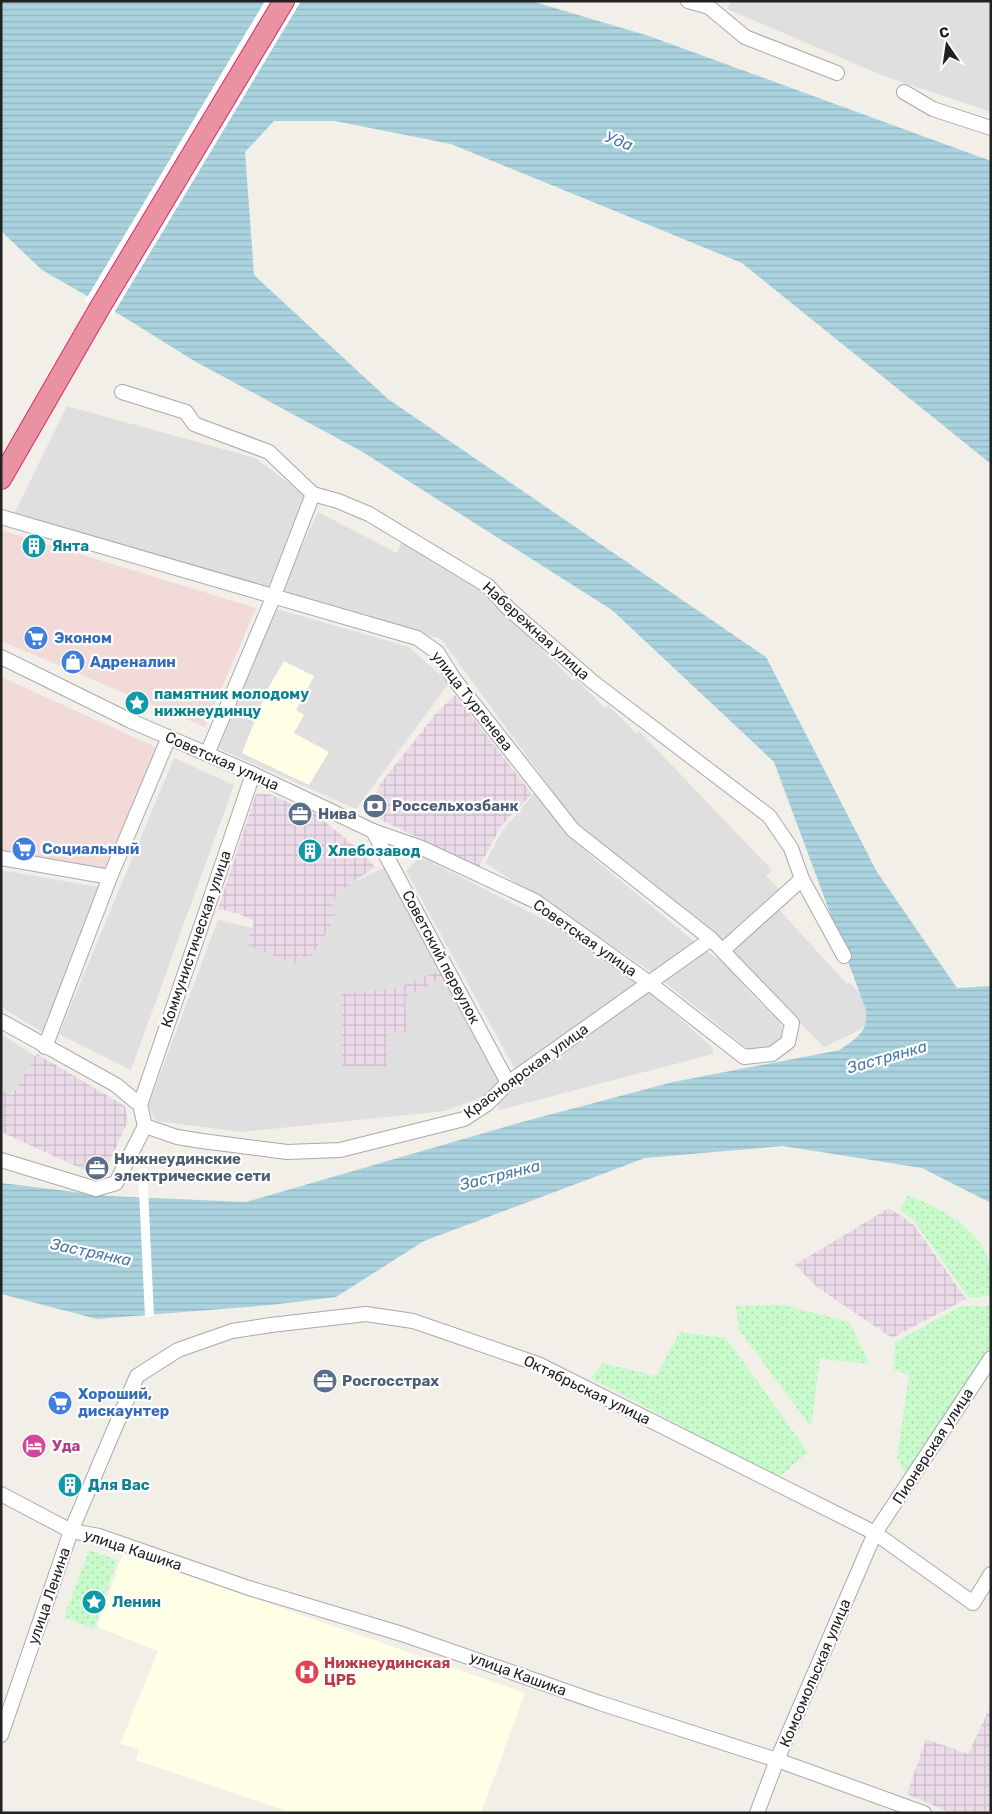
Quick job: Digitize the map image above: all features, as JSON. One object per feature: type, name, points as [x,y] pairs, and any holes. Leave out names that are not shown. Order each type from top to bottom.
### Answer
[{"type":"highway","points":[[1,479],[99,309],[284,1]]},
{"type":"street","points":[[688,1],[711,4],[744,37],[837,73]]},
{"type":"street","points":[[904,92],[933,109],[991,128]]},
{"type":"street","name":"Набережная улица","points":[[122,392],[186,412],[194,424],[269,452],[313,494],[338,501],[369,514],[488,586],[510,609],[593,682],[769,816],[791,848],[802,879],[844,956]]},
{"type":"street","points":[[207,754],[273,598],[313,494]]},
{"type":"street","name":"улица Тургенева","points":[[1,517],[273,598],[417,638],[437,652],[454,678],[573,830],[711,939],[792,1023],[788,1042],[772,1054],[744,1057]]},
{"type":"street","name":"Советская улица","points":[[1,657],[131,720],[253,774],[373,831],[422,848],[534,901],[648,982],[744,1057]]},
{"type":"street","points":[[45,1047],[110,877],[169,737]]},
{"type":"street","name":"Коммунистическая улица","points":[[140,1104],[253,774]]},
{"type":"street","name":"Советский переулок","points":[[373,831],[508,1084]]},
{"type":"street","points":[[1,858],[110,877]]},
{"type":"street","points":[[722,950],[802,879]]},
{"type":"street","name":"Красноярская улица","points":[[145,1126],[177,1137],[202,1142],[287,1152],[340,1150],[464,1119],[487,1104],[508,1084],[648,982],[711,939]]},
{"type":"street","points":[[1,1021],[116,1085],[140,1104],[145,1126],[116,1184],[96,1189],[1,1160]]},
{"type":"street","name":"Октябрьская улица","points":[[137,1376],[178,1350],[232,1331],[366,1314],[413,1321],[538,1364],[875,1533],[972,1603],[991,1574]]},
{"type":"street","name":"Пионерская улица","points":[[875,1533],[991,1358]]},
{"type":"street","name":"улица Ленина","points":[[1,1735],[71,1531],[137,1376]]},
{"type":"street","name":"улица Кашика","points":[[1,1494],[71,1531],[99,1536],[249,1588],[402,1634],[600,1704],[777,1760],[924,1813]]},
{"type":"street","name":"Комсомольская улица","points":[[757,1813],[777,1760],[875,1533]]},
{"type":"shaded area","points":[[731,1],[991,1],[991,112],[884,76],[727,9]]},
{"type":"shaded area","points":[[67,406],[255,458],[304,494],[268,590],[13,516]]},
{"type":"shaded area","points":[[318,512],[397,553],[402,541],[475,584],[474,586],[493,599],[573,681],[576,679],[605,708],[608,705],[636,733],[639,731],[772,870],[766,876],[782,892],[772,902],[847,984],[849,982],[867,1001],[878,1017],[852,1034],[824,1047],[712,935],[584,834],[441,639],[280,592]]},
{"type":"shaded area","points":[[1,530],[256,608],[205,727],[1,641]]},
{"type":"shaded area","points":[[270,607],[409,647],[449,683],[356,809],[213,746]]},
{"type":"shaded area","points":[[284,661],[314,676],[296,710],[304,715],[294,733],[329,752],[309,785],[242,753],[267,690]]},
{"type":"shaded area","points":[[1,677],[160,749],[103,872],[1,852]]},
{"type":"shaded area","points":[[455,695],[532,794],[501,826],[479,867],[367,813],[381,783],[438,711]]},
{"type":"shaded area","points":[[174,758],[234,785],[131,1070],[59,1034]]},
{"type":"shaded area","points":[[536,791],[592,857],[702,948],[729,966],[746,988],[744,991],[747,989],[752,995],[751,998],[753,996],[779,1021],[786,1036],[757,1056],[653,973],[485,863],[502,831]]},
{"type":"shaded area","name":"Хлебозавод","points":[[256,794],[269,794],[313,812],[362,852],[375,867],[336,894],[331,912],[335,915],[329,928],[309,960],[300,954],[295,964],[247,945],[254,921],[240,914],[218,909]]},
{"type":"shaded area","points":[[420,856],[568,932],[642,986],[517,1073],[406,871]]},
{"type":"shaded area","points":[[388,866],[503,1090],[445,1111],[241,1132],[156,1121],[148,1106],[218,920],[309,941],[333,892]]},
{"type":"shaded area","points":[[1,870],[98,887],[46,1034],[1,1007]]},
{"type":"shaded area","points":[[439,971],[445,977],[405,997],[407,1033],[387,1033],[387,1066],[342,1066],[342,994],[397,988]]},
{"type":"shaded area","points":[[649,991],[713,1048],[713,1054],[499,1110],[497,1099]]},
{"type":"shaded area","points":[[1,1034],[40,1059],[7,1099],[1,1096]]},
{"type":"shaded area","points":[[37,1054],[125,1106],[128,1121],[102,1178],[1,1132],[1,1090],[12,1095]]},
{"type":"shaded area","points":[[889,1208],[913,1224],[966,1299],[892,1338],[817,1287],[795,1265]]},
{"type":"shaded area","name":"Нижнеудинская ЦРБ","points":[[123,1553],[525,1693],[481,1813],[292,1813],[136,1760],[139,1749],[120,1744],[158,1651],[97,1627]]},
{"type":"shaded area","points":[[991,1705],[991,1813],[951,1813],[907,1794],[926,1739],[968,1754]]},
{"type":"green space","points":[[908,1195],[947,1214],[971,1232],[987,1255],[991,1269],[991,1296],[969,1298],[914,1221],[900,1209]]},
{"type":"green space","points":[[783,1305],[849,1322],[870,1364],[820,1359],[811,1427],[739,1330],[736,1306]]},
{"type":"green space","points":[[961,1306],[991,1306],[991,1347],[905,1475],[897,1457],[909,1375],[893,1369],[895,1342]]},
{"type":"green space","points":[[680,1332],[726,1338],[808,1452],[778,1478],[591,1378],[602,1363],[656,1376]]},
{"type":"green space","points":[[89,1550],[117,1560],[94,1629],[64,1617]]},
{"type":"water","name":"Застрянка","points":[[1,1],[531,1],[649,36],[991,161],[991,464],[742,263],[451,144],[335,121],[274,121],[245,152],[254,275],[388,399],[766,657],[877,872],[957,988],[991,986],[991,1203],[922,1168],[783,1146],[645,1158],[424,1241],[336,1297],[271,1305],[97,1319],[1,1294],[1,1183],[108,1196],[246,1202],[522,1122],[673,1082],[840,1050],[860,1034],[865,1024],[866,1010],[774,762],[612,610],[361,451],[196,362],[122,316],[42,270],[1,231]]},
{"type":"pier","points":[[265,1],[301,1],[112,316],[85,301]]},
{"type":"pier","points":[[147,1168],[154,1316],[145,1317],[138,1169]]},
{"type":"place","name":"Янта","points":[[34,546]]},
{"type":"place","name":"Эконом","points":[[36,638]]},
{"type":"place","name":"Адреналин","points":[[73,662]]},
{"type":"place","name":"памятник молодому нижнеудинцу","points":[[137,703]]},
{"type":"place","name":"Россельхозбанк","points":[[375,806]]},
{"type":"place","name":"Нива","points":[[300,814]]},
{"type":"place","name":"Социальный","points":[[24,849]]},
{"type":"place","name":"Хлебозавод","points":[[310,851]]},
{"type":"place","name":"Нижнеудинские электрические сети","points":[[97,1168]]},
{"type":"place","name":"Росгосстрах","points":[[325,1381]]},
{"type":"place","name":"Хороший, дискаунтер","points":[[60,1403]]},
{"type":"place","name":"Уда","points":[[34,1446]]},
{"type":"place","name":"Для Вас","points":[[70,1485]]},
{"type":"place","name":"Ленин","points":[[94,1602]]},
{"type":"place","name":"Нижнеудинская ЦРБ","points":[[307,1672]]}]
